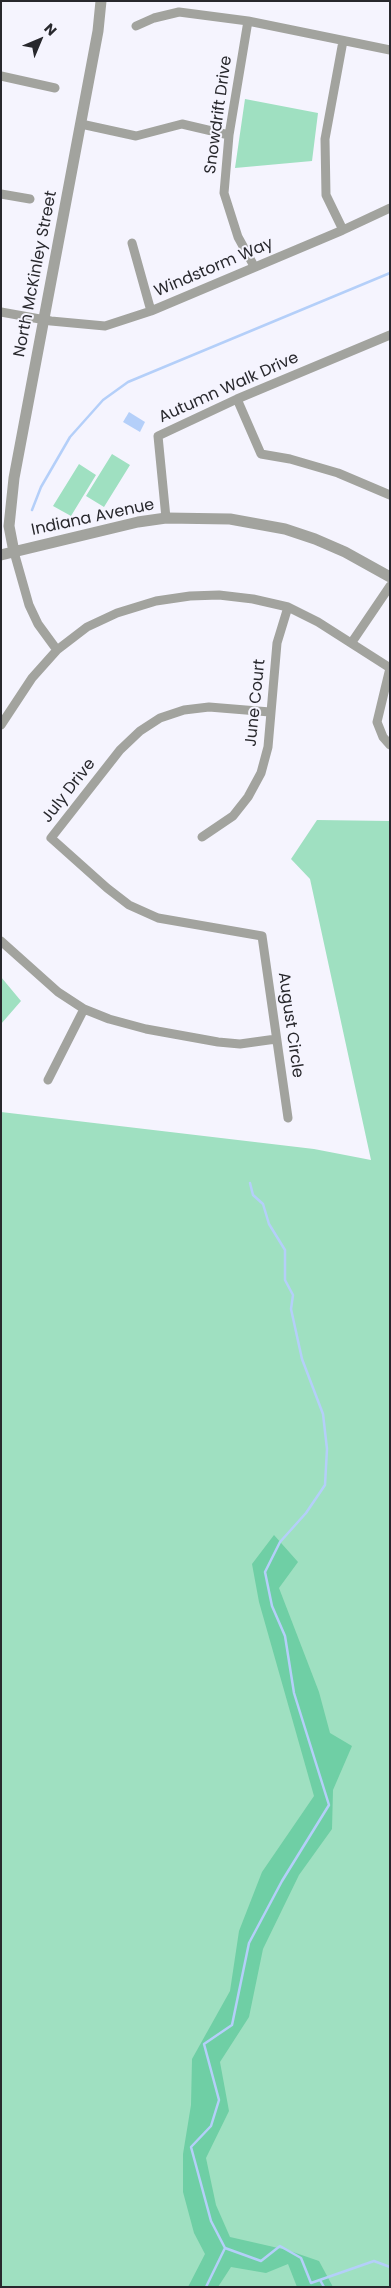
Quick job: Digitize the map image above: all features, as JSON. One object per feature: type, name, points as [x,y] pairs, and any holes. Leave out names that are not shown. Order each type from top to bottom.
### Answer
[{"type":"street","name":"North McKinley Street","points":[[14,552],[9,526],[14,478],[98,31],[101,1]]},
{"type":"street","points":[[136,26],[154,18],[179,12],[248,21],[390,50]]},
{"type":"street","name":"Snowdrift Drive","points":[[248,21],[228,135],[224,193],[238,237],[254,266]]},
{"type":"street","points":[[343,41],[331,118],[325,139],[326,194],[343,230]]},
{"type":"street","points":[[1,76],[55,88]]},
{"type":"street","points":[[80,124],[136,136],[182,124],[228,135]]},
{"type":"street","points":[[1,194],[30,199]]},
{"type":"street","name":"Windstorm Way","points":[[1,312],[44,320],[105,326],[151,310],[343,230],[390,208]]},
{"type":"street","points":[[132,243],[151,310]]},
{"type":"street","name":"Autumn Walk Drive","points":[[166,518],[158,436],[236,399],[390,335]]},
{"type":"street","points":[[236,399],[261,454],[290,459],[338,473],[390,495]]},
{"type":"street","name":"Indiana Avenue","points":[[1,555],[138,522],[166,518],[230,519],[285,529],[345,552],[390,577]]},
{"type":"street","points":[[14,552],[29,605],[38,624],[57,650]]},
{"type":"street","points":[[352,642],[390,586]]},
{"type":"street","points":[[1,725],[32,678],[57,650],[88,627],[117,613],[156,601],[190,596],[219,595],[253,599],[288,608],[318,622],[390,668],[377,722],[383,737],[390,745]]},
{"type":"street","name":"June Court","points":[[202,837],[233,816],[248,797],[261,773],[268,747],[277,643],[288,608]]},
{"type":"street","name":"July Drive","points":[[262,936],[158,918],[129,905],[106,888],[52,838],[120,750],[140,731],[160,718],[184,710],[209,707],[270,712]]},
{"type":"street","name":"August Circle","points":[[262,936],[288,1118]]},
{"type":"street","points":[[1,941],[58,992],[84,1009],[109,1019],[146,1029],[218,1042],[240,1044],[276,1039]]},
{"type":"street","points":[[48,1080],[84,1009]]},
{"type":"green space","points":[[245,99],[318,113],[312,161],[235,168]]},
{"type":"green space","points":[[112,454],[130,465],[104,507],[86,496]]},
{"type":"green space","points":[[79,464],[96,475],[71,516],[53,506]]},
{"type":"green space","points":[[317,820],[390,821],[390,2287],[1,2287],[1,1112],[314,1149],[371,1160],[310,879],[291,859]]},
{"type":"green space","points":[[1,977],[21,1001],[1,1024]]},
{"type":"green space","points":[[274,1535],[298,1562],[279,1588],[319,1692],[330,1733],[352,1746],[333,1790],[332,1829],[299,1875],[263,1949],[249,2017],[220,2062],[229,2111],[206,2158],[216,2205],[230,2237],[287,2250],[319,2261],[333,2287],[297,2287],[288,2264],[266,2273],[231,2267],[218,2287],[188,2287],[205,2254],[194,2233],[183,2192],[183,2154],[191,2105],[192,2059],[230,1991],[239,1931],[262,1872],[314,1796],[259,1602],[252,1564]]},
{"type":"water","points":[[129,412],[145,422],[140,432],[123,422]]},
{"type":"waterway","points":[[32,510],[41,487],[70,437],[103,400],[128,382],[390,273]]},
{"type":"waterway","points":[[250,1183],[253,1195],[263,1204],[269,1224],[285,1250],[285,1280],[293,1295],[291,1309],[302,1359],[323,1414],[327,1449],[325,1485],[306,1513],[280,1542],[265,1572],[272,1606],[285,1636],[294,1693],[329,1805],[282,1881],[249,1943],[232,2025],[204,2044],[219,2100],[211,2126],[191,2147],[211,2221],[225,2248],[261,2261],[280,2246],[301,2258],[311,2283],[374,2261],[390,2267]]},
{"type":"waterway","points":[[206,2287],[225,2248]]},
{"type":"waterway","points":[[320,2280],[324,2287]]}]
